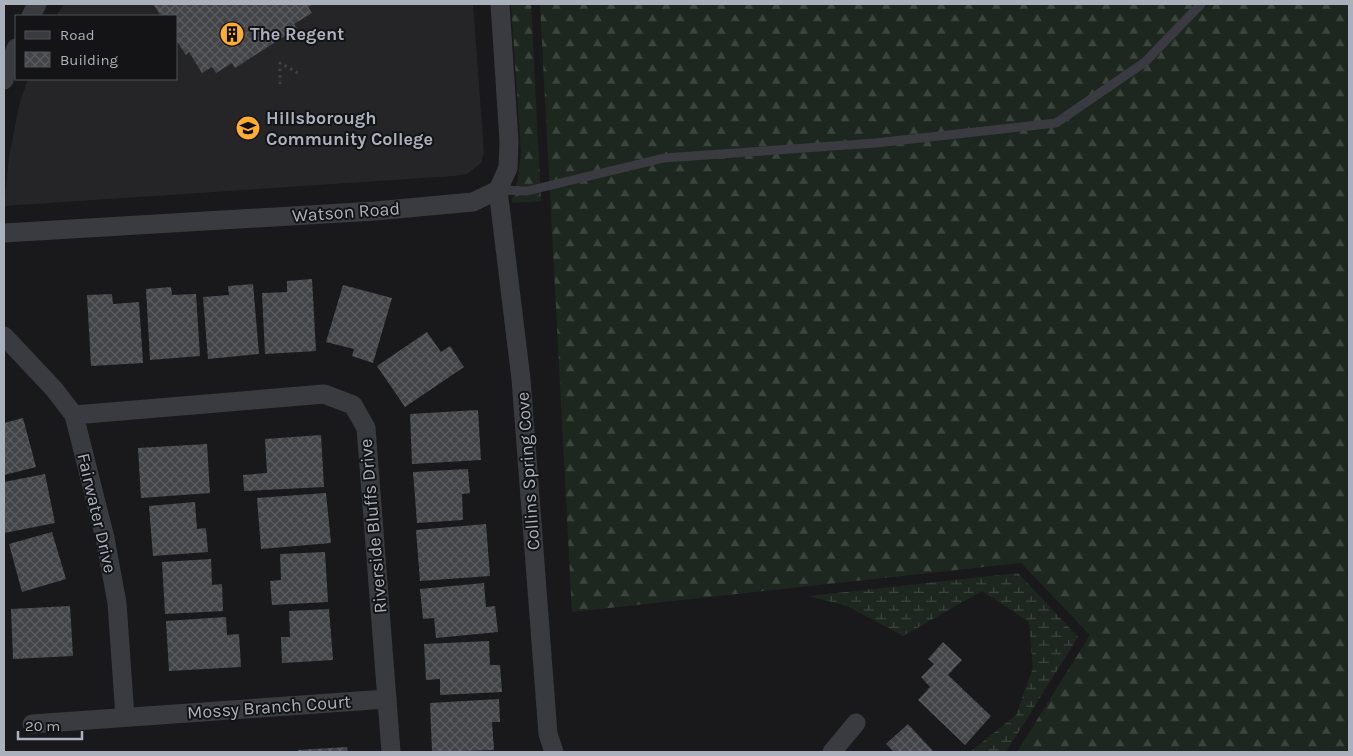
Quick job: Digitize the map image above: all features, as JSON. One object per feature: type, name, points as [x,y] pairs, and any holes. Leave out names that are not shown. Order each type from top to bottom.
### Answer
[{"type":"street","points":[[498,190],[508,168],[500,4]]},
{"type":"street","points":[[4,80],[15,51]]},
{"type":"street","name":"Watson Road","points":[[4,233],[402,209],[472,202],[498,190]]},
{"type":"street","name":"Collins Spring Cove","points":[[498,190],[521,379],[548,734],[554,752]]},
{"type":"street","name":"Fairwater Drive","points":[[4,336],[54,389],[74,415],[105,538],[118,603],[125,717]]},
{"type":"street","name":"Riverside Bluffs Drive","points":[[74,415],[324,394],[353,405],[366,428],[391,752]]},
{"type":"street","name":"Mossy Branch Court","points":[[32,724],[387,699]]},
{"type":"street","points":[[832,752],[856,723]]},
{"type":"lane","points":[[498,190],[527,191],[664,158],[876,143],[1056,123],[1145,62],[1201,4]]},
{"type":"path","points":[[280,84],[280,63],[298,73]]},
{"type":"shaded area","name":"Hillsborough Community College","points":[[64,4],[473,4],[484,152],[481,163],[467,174],[454,176],[4,206],[9,157],[19,105],[28,80],[178,80],[178,15],[57,15]]},
{"type":"green space","points":[[511,4],[531,4],[541,201],[512,203],[512,198],[517,194],[514,190],[518,179],[521,152]]},
{"type":"green space","points":[[540,4],[1349,4],[1349,752],[1017,752],[1090,635],[1021,563],[572,612]]},
{"type":"green space","points":[[1018,573],[1078,637],[1006,752],[970,752],[1016,715],[1033,668],[1029,622],[982,591],[903,636],[847,606],[809,596]]},
{"type":"building","name":"The Regent","points":[[153,4],[313,4],[308,7],[312,13],[294,24],[297,28],[235,68],[232,63],[216,73],[212,67],[202,73],[189,52],[186,55],[178,43],[178,15],[160,15]]},
{"type":"building","points":[[312,279],[316,351],[265,354],[262,293],[287,292],[287,281]]},
{"type":"building","points":[[253,284],[259,354],[208,359],[203,297],[229,295],[228,286]]},
{"type":"building","points":[[343,285],[392,298],[373,363],[352,356],[354,349],[326,342]]},
{"type":"building","points":[[171,287],[172,295],[196,294],[200,356],[150,360],[146,289]]},
{"type":"building","points":[[112,294],[113,304],[139,302],[143,363],[91,366],[87,295]]},
{"type":"building","points":[[427,332],[441,352],[450,346],[464,367],[405,407],[377,366]]},
{"type":"building","points":[[478,410],[481,460],[412,464],[410,414]]},
{"type":"building","points":[[23,418],[36,467],[4,475],[4,423]]},
{"type":"building","points":[[321,435],[324,487],[244,491],[243,475],[267,473],[265,439]]},
{"type":"building","points":[[207,444],[210,493],[141,498],[138,448]]},
{"type":"building","points":[[468,469],[470,493],[462,494],[463,520],[417,523],[413,472]]},
{"type":"building","points":[[45,474],[55,523],[4,533],[4,482]]},
{"type":"building","points":[[326,493],[331,543],[261,549],[257,498]]},
{"type":"building","points":[[195,502],[197,529],[206,528],[208,552],[153,556],[149,506]]},
{"type":"building","points":[[486,524],[490,576],[420,581],[416,530]]},
{"type":"building","points":[[52,532],[66,579],[22,592],[9,544]]},
{"type":"building","points":[[325,552],[328,602],[272,605],[270,581],[281,580],[280,554]]},
{"type":"building","points":[[211,559],[212,585],[222,584],[223,611],[165,614],[162,562]]},
{"type":"building","points":[[484,583],[486,607],[495,606],[498,632],[436,638],[434,618],[423,619],[420,589]]},
{"type":"building","points":[[70,606],[73,656],[13,659],[11,609]]},
{"type":"building","points":[[329,609],[333,660],[282,663],[281,637],[290,637],[289,611]]},
{"type":"building","points":[[226,617],[227,635],[239,634],[241,667],[169,671],[166,621]]},
{"type":"building","points":[[489,641],[490,665],[500,665],[502,692],[440,695],[440,679],[426,680],[424,644]]},
{"type":"building","points":[[943,642],[962,660],[948,675],[991,716],[965,745],[918,700],[930,687],[921,677],[934,664],[928,659]]},
{"type":"building","points":[[499,699],[500,722],[492,722],[494,750],[432,752],[430,703]]},
{"type":"building","points":[[908,724],[934,752],[894,752],[886,744]]},
{"type":"building","points":[[347,747],[348,752],[298,752],[298,750]]},
{"type":"place","name":"The Regent","points":[[232,34]]},
{"type":"place","name":"Hillsborough Community College","points":[[248,128]]}]
